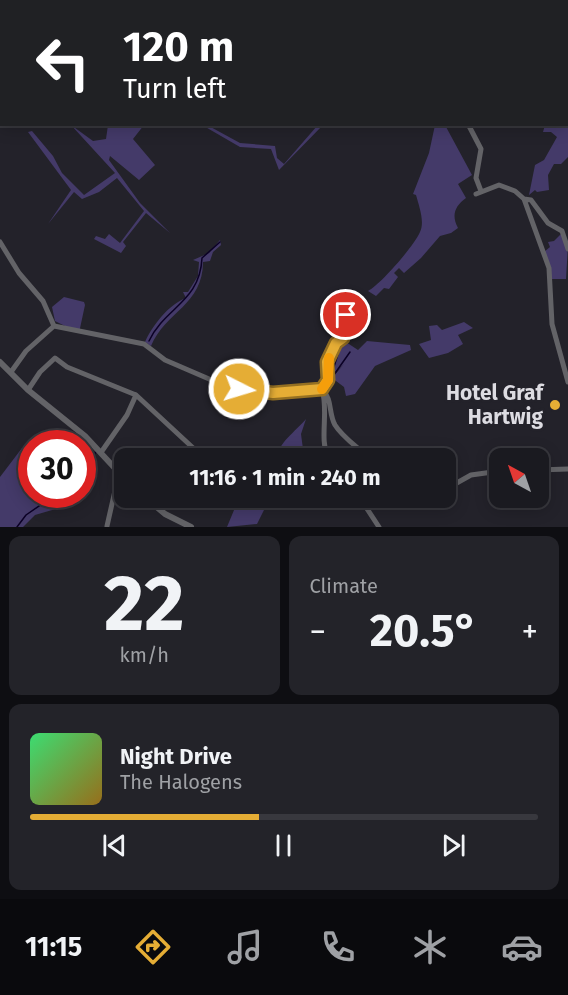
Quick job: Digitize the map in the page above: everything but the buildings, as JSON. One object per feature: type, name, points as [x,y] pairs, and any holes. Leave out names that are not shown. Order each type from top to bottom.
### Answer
[{"type":"street","points":[[469,126],[481,149],[476,178],[478,192],[499,185],[515,191],[524,199],[549,268],[552,324],[568,382]]},
{"type":"street","points":[[524,199],[531,200],[545,219],[562,231],[568,249]]},
{"type":"street","points":[[0,242],[19,273],[43,301],[54,326]]},
{"type":"street","points":[[325,448],[326,404],[322,389],[328,380],[327,369],[331,352],[343,338],[346,315]]},
{"type":"street","points":[[11,372],[26,351],[54,326]]},
{"type":"street","points":[[54,326],[91,336],[144,344],[165,360],[230,388],[273,393],[322,389]]},
{"type":"street","points":[[28,390],[40,372],[55,358],[67,368],[136,395],[193,448]]},
{"type":"street","points":[[0,362],[28,390],[61,414],[102,451],[114,465]]},
{"type":"street","points":[[322,389],[330,399],[330,413],[336,426],[359,448]]},
{"type":"street","points":[[102,451],[127,415],[136,395]]},
{"type":"street","points":[[549,470],[568,469]]},
{"type":"street","points":[[456,483],[471,475],[489,473]]},
{"type":"street","points":[[106,526],[114,500]]},
{"type":"street","points":[[158,508],[191,527]]},
{"type":"street","points":[[367,508],[379,527]]},
{"type":"shaded area","points":[[72,126],[93,141],[106,139],[108,126],[143,126],[133,139],[155,165],[139,180],[110,156],[109,160],[140,203],[170,233],[146,213],[123,242],[126,246],[121,253],[94,239],[96,236],[105,239],[109,234],[120,243],[144,211],[117,178],[99,192],[82,199],[74,192],[48,224],[71,190],[28,132],[32,131],[53,156],[62,173],[84,195],[115,173]]},
{"type":"shaded area","points":[[204,126],[209,126],[240,143],[275,146],[277,158],[284,164],[317,126],[322,126],[279,170],[271,149],[240,147]]},
{"type":"shaded area","points":[[435,126],[446,126],[472,175],[458,184],[466,198],[455,211],[458,228],[440,236],[404,273],[399,268],[394,273],[398,277],[389,289],[384,288],[376,296],[368,291],[396,264],[420,232],[422,219],[416,195],[413,194],[429,153]]},
{"type":"shaded area","points":[[545,126],[568,126],[568,157],[561,164],[554,164],[548,175],[549,190],[537,192],[535,190],[529,195],[535,165],[544,160],[557,137],[551,132],[543,132]]},
{"type":"shaded area","points":[[562,233],[568,245],[566,279],[550,279],[544,252],[550,247],[548,242],[554,241]]},
{"type":"shaded area","points":[[220,240],[221,245],[213,252],[210,261],[203,262],[201,277],[190,299],[157,334],[151,346],[145,342],[162,316],[173,305],[186,298],[183,292],[188,292],[198,276],[199,262],[193,260],[209,253]]},
{"type":"shaded area","points":[[64,297],[84,302],[79,333],[55,321],[52,307]]},
{"type":"shaded area","points":[[464,322],[473,328],[458,335],[463,344],[448,353],[429,358],[419,344],[431,340],[429,326],[437,325],[442,330]]},
{"type":"shaded area","points":[[343,340],[358,350],[367,341],[410,345],[411,350],[375,366],[355,394],[346,396],[344,387],[332,378],[344,364],[332,376],[334,362],[330,361],[337,345]]},
{"type":"shaded area","points":[[306,419],[301,434],[303,448],[280,448]]},
{"type":"shaded area","points":[[18,453],[18,508],[59,508],[35,515],[23,527],[0,527],[0,477]]},
{"type":"shaded area","points":[[235,508],[265,508],[257,524],[227,527]]},
{"type":"waterway","points":[[149,341],[156,329],[189,295],[200,273],[202,258],[220,242]]},
{"type":"waterway","points":[[331,376],[339,351]]},
{"type":"waterway","points":[[331,379],[350,352]]},
{"type":"waterway","points":[[17,527],[26,515],[36,508]]},
{"type":"slow traffic","points":[[322,389],[328,380],[327,362],[329,358]]},
{"type":"place","name":"Hotel Graf Hartwig","points":[[555,405]]},
{"type":"route","points":[[239,389],[273,393],[322,389],[328,380],[327,362],[331,352],[336,343],[343,338],[346,315]]}]
